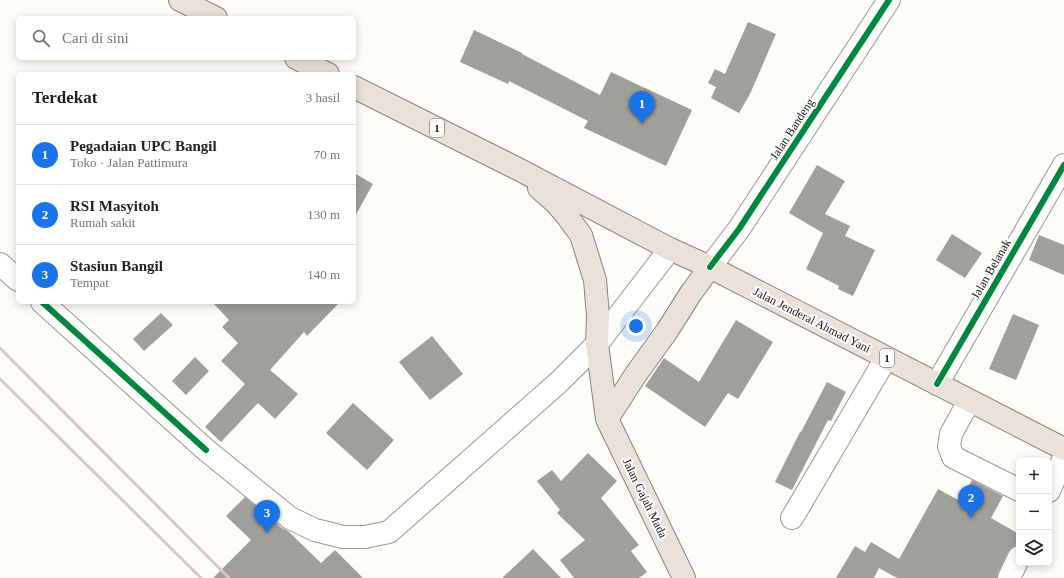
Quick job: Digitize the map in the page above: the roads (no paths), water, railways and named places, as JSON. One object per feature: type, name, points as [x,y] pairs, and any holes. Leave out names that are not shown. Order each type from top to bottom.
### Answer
[{"type":"highway","points":[[191,2],[213,16]]},
{"type":"highway","points":[[300,60],[324,72]]},
{"type":"highway","name":"1","points":[[356,88],[520,170],[670,249],[710,267]]},
{"type":"highway","name":"1","points":[[520,170],[556,203],[581,235],[595,280],[598,316],[597,344],[607,419]]},
{"type":"highway","name":"Jalan Jenderal Ahmad Yani","points":[[710,267],[1064,449]]},
{"type":"highway","points":[[607,419],[636,374],[710,267]]},
{"type":"highway","name":"Jalan Gajah Mada","points":[[607,419],[684,578]]},
{"type":"street","name":"Jalan Bandeng","points":[[710,267],[739,228],[889,0]]},
{"type":"street","name":"Jalan Belanak","points":[[937,384],[1064,165]]},
{"type":"street","points":[[44,304],[206,450],[290,518],[315,530],[343,537],[366,537],[390,532],[559,382],[597,344],[670,249]]},
{"type":"street","points":[[0,264],[16,278]]},
{"type":"street","points":[[792,518],[886,358]]},
{"type":"street","points":[[969,401],[951,434],[949,446],[953,456],[1016,488]]},
{"type":"street","points":[[1052,484],[1064,458]]},
{"type":"street","points":[[1010,578],[1016,564]]},
{"type":"railway","points":[[0,348],[229,578]]},
{"type":"railway","points":[[0,379],[201,578]]},
{"type":"place","name":"Pegadaian UPC Bangil","points":[[642,124]]},
{"type":"place","name":"RSI Masyitoh","points":[[971,518]]},
{"type":"place","name":"Stasiun Bangil","points":[[267,533]]}]
